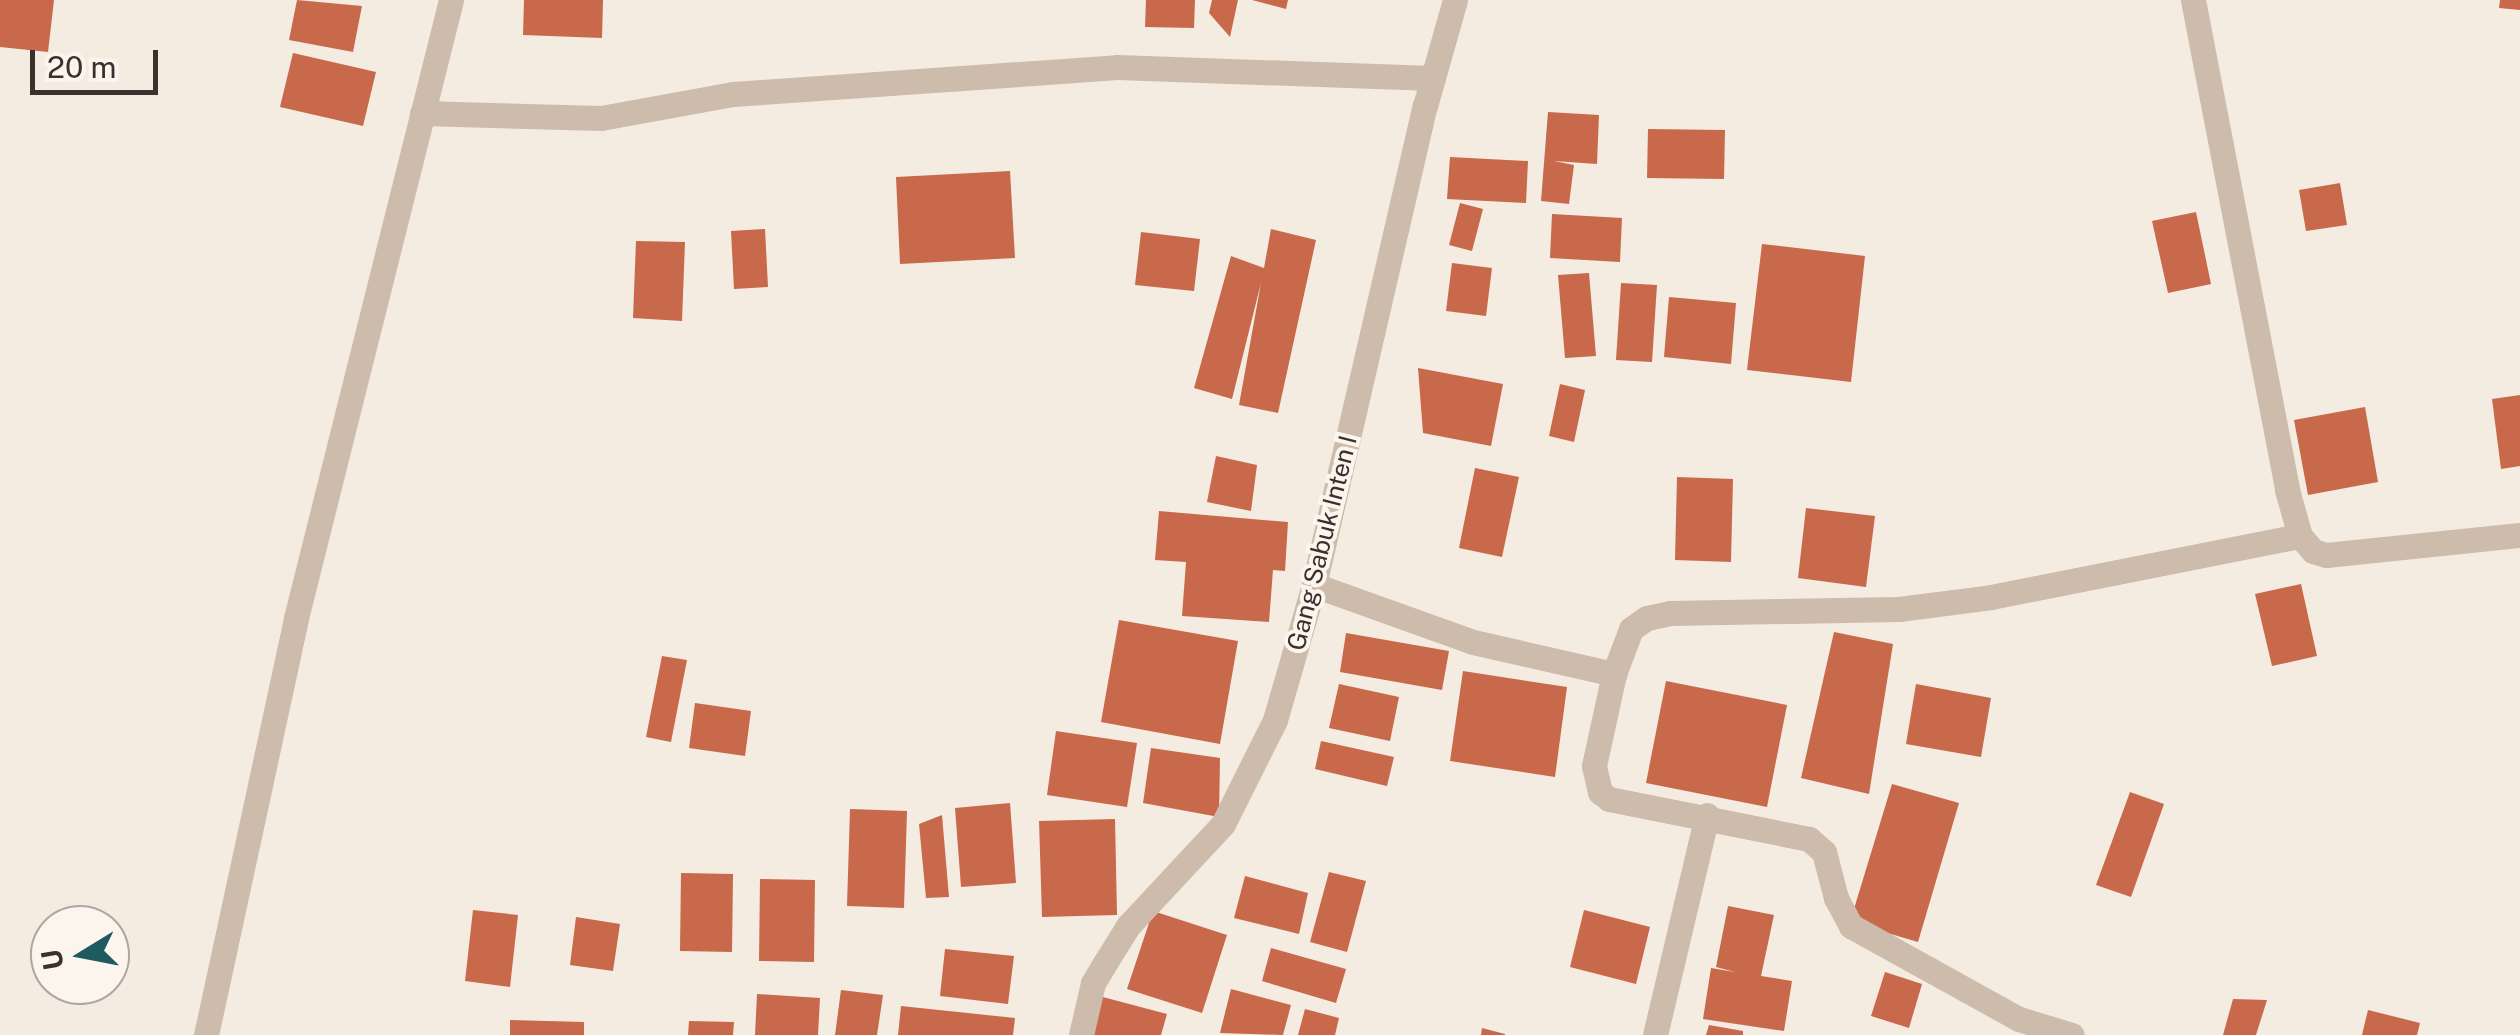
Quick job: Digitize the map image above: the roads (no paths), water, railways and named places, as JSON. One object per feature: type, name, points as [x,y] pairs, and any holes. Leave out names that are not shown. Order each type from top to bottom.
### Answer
[{"type":"street","points":[[206,1035],[296,618],[451,0]]},
{"type":"street","name":"Gang Sabuk Inten I","points":[[1080,1035],[1094,983],[1128,926],[1223,824],[1275,720],[1314,585],[1433,78],[1455,0]]},
{"type":"street","points":[[2192,0],[2287,490],[2300,536],[2313,551],[2326,555],[2520,535]]},
{"type":"street","points":[[422,114],[600,118],[733,94],[1117,67],[1433,78]]},
{"type":"street","points":[[2072,1035],[2018,1019],[1851,926],[1836,898],[1824,852],[1810,839],[1706,815],[1608,799],[1600,792],[1594,766],[1614,674],[1631,629],[1648,618],[1670,613],[1899,609],[1990,597],[2300,536]]},
{"type":"street","points":[[1314,585],[1473,642],[1614,674]]},
{"type":"street","points":[[1655,1035],[1706,815]]}]
